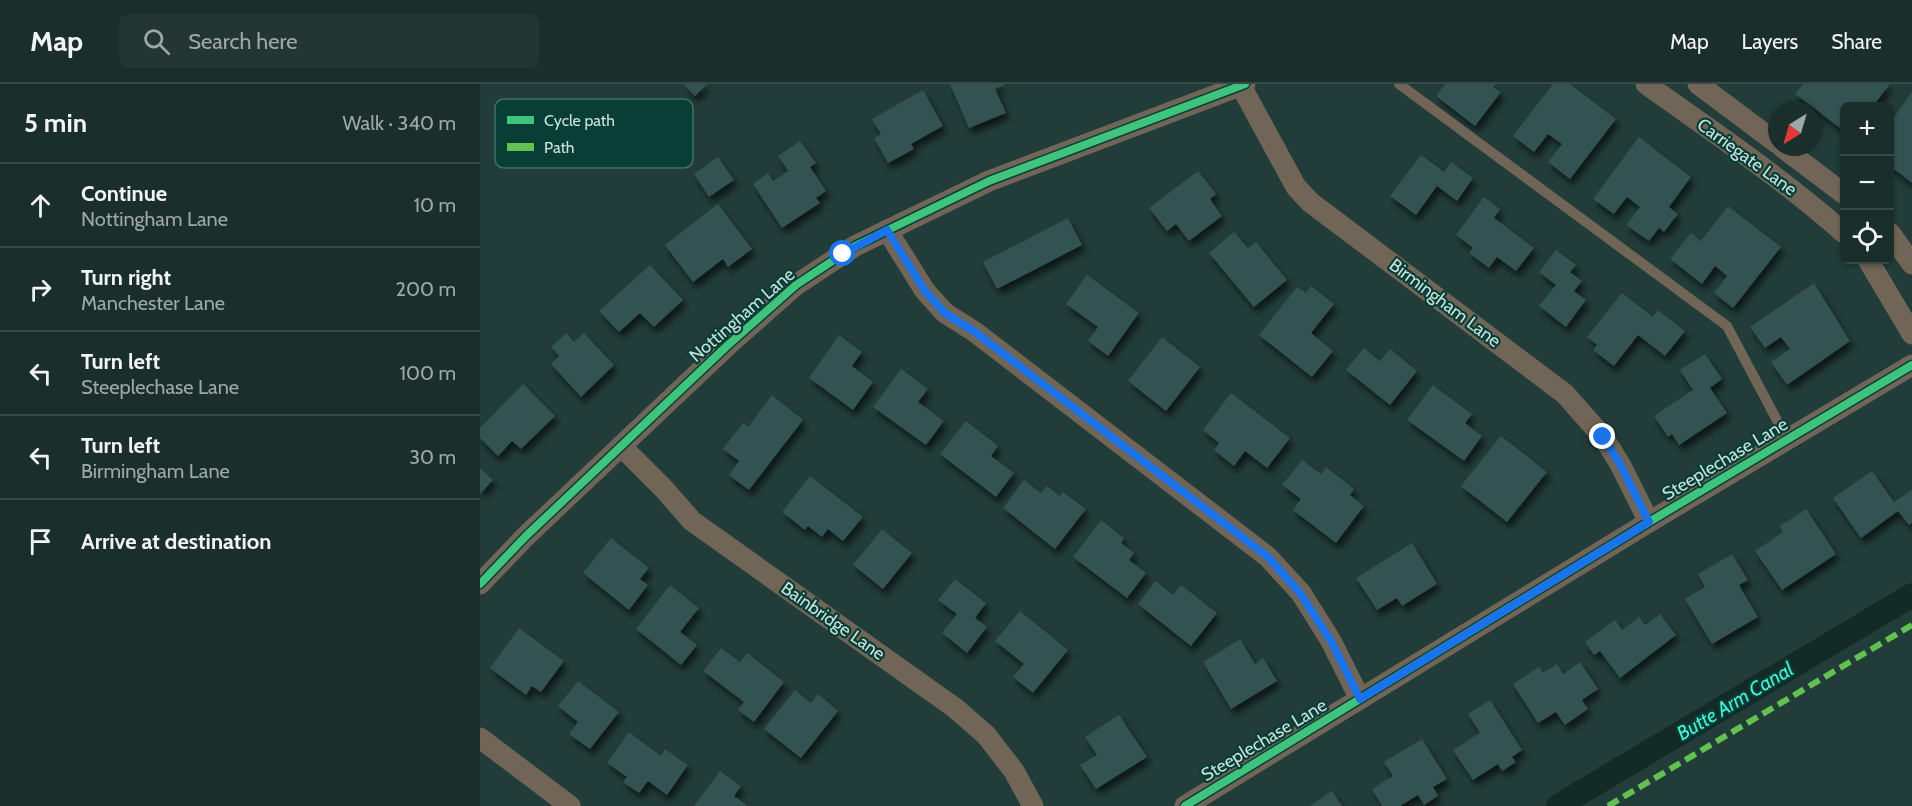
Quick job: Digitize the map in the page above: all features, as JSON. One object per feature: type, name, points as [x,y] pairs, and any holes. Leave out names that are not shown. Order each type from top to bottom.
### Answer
[{"type":"street","name":"Carriegate Lane","points":[[1646,84],[1773,176],[1840,229]]},
{"type":"street","name":"Carriegate Lane","points":[[1698,84],[1768,136]]},
{"type":"street","name":"Nottingham Lane","points":[[480,584],[526,536],[728,345],[796,285],[855,246],[989,181],[1243,85]]},
{"type":"street","name":"Birmingham Lane","points":[[1243,85],[1296,187],[1310,202],[1565,394],[1603,437],[1620,464],[1649,522]]},
{"type":"street","name":"Carriegate Lane","points":[[1794,156],[1840,190]]},
{"type":"street","points":[[887,230],[925,291],[945,313],[975,332],[1268,557],[1300,593],[1331,641],[1360,699]]},
{"type":"street","points":[[1894,239],[1912,264]]},
{"type":"street","points":[[1870,264],[1912,334],[1912,351]]},
{"type":"street","name":"Steeplechase Lane","points":[[1185,806],[1649,522],[1912,365]]},
{"type":"street","name":"Bainbridge Lane","points":[[621,446],[692,521],[962,715],[986,735],[1014,771],[1033,806]]},
{"type":"street","points":[[480,738],[570,806]]},
{"type":"lane","points":[[1400,84],[1727,326],[1787,439]]},
{"type":"building","points":[[683,84],[707,84],[695,96]]},
{"type":"building","points":[[950,84],[1006,84],[995,89],[1006,113],[969,128]]},
{"type":"building","points":[[1445,84],[1496,84],[1493,87],[1501,92],[1475,126],[1436,96]]},
{"type":"building","points":[[1553,84],[1570,84],[1616,119],[1570,179],[1548,162],[1562,144],[1548,134],[1534,152],[1513,136]]},
{"type":"building","points":[[1803,84],[1890,84],[1876,102],[1840,102],[1840,128],[1822,114],[1822,102],[1806,102],[1795,94]]},
{"type":"building","points":[[923,90],[943,126],[911,144],[914,149],[888,163],[874,138],[881,134],[872,119]]},
{"type":"building","points":[[1912,92],[1912,183],[1894,169],[1894,117]]},
{"type":"building","points":[[1639,137],[1691,177],[1669,207],[1678,214],[1664,232],[1659,228],[1649,241],[1626,225],[1640,207],[1627,197],[1614,214],[1593,199]]},
{"type":"building","points":[[800,141],[816,163],[810,167],[826,191],[816,198],[820,203],[782,228],[753,184],[768,173],[773,181],[788,171],[778,156]]},
{"type":"building","points":[[1421,155],[1444,172],[1451,162],[1473,178],[1457,201],[1437,186],[1416,215],[1390,196]]},
{"type":"building","points":[[718,157],[734,180],[709,197],[694,174]]},
{"type":"building","points":[[1198,171],[1216,194],[1210,199],[1222,216],[1189,241],[1176,224],[1167,231],[1149,208]]},
{"type":"building","points":[[1484,197],[1500,209],[1494,218],[1534,248],[1516,271],[1497,257],[1489,268],[1469,253],[1473,248],[1456,235]]},
{"type":"building","points":[[718,204],[752,249],[728,267],[723,259],[693,282],[665,245]]},
{"type":"building","points":[[1728,206],[1781,247],[1733,308],[1714,293],[1727,276],[1715,266],[1702,284],[1670,259],[1691,233],[1701,241]]},
{"type":"building","points":[[1068,218],[1082,245],[997,289],[983,262]]},
{"type":"building","points":[[1234,232],[1248,248],[1256,242],[1287,280],[1254,307],[1209,253]]},
{"type":"building","points":[[1556,250],[1576,265],[1570,272],[1582,281],[1574,291],[1586,300],[1566,327],[1539,306],[1556,285],[1539,272]]},
{"type":"building","points":[[650,265],[683,300],[654,327],[640,313],[619,332],[599,311]]},
{"type":"building","points":[[1087,275],[1139,313],[1108,356],[1088,341],[1098,327],[1066,304]]},
{"type":"building","points":[[1814,283],[1850,341],[1787,385],[1771,362],[1790,349],[1781,337],[1765,348],[1750,327]]},
{"type":"building","points":[[1311,286],[1334,304],[1311,333],[1333,351],[1312,377],[1259,335],[1297,287],[1306,293]]},
{"type":"building","points":[[1622,293],[1653,317],[1658,310],[1685,331],[1665,356],[1638,335],[1614,366],[1593,350],[1597,345],[1587,337]]},
{"type":"building","points":[[566,333],[574,342],[584,333],[614,365],[581,397],[551,364],[559,356],[551,347]]},
{"type":"building","points":[[839,335],[862,352],[852,366],[873,382],[853,410],[809,378]]},
{"type":"building","points":[[1162,337],[1200,367],[1166,411],[1128,381]]},
{"type":"building","points":[[1364,348],[1380,361],[1390,349],[1417,371],[1390,405],[1346,370]]},
{"type":"building","points":[[1705,354],[1722,379],[1710,388],[1727,413],[1679,445],[1672,434],[1668,437],[1654,416],[1693,390],[1680,370]]},
{"type":"building","points":[[901,369],[928,389],[918,402],[944,421],[926,445],[873,407]]},
{"type":"building","points":[[523,384],[555,416],[521,449],[512,441],[498,456],[480,438],[480,428]]},
{"type":"building","points":[[1433,385],[1472,414],[1465,423],[1482,436],[1464,461],[1407,420]]},
{"type":"building","points":[[1231,393],[1290,438],[1267,468],[1245,451],[1234,466],[1214,450],[1219,443],[1203,430]]},
{"type":"building","points":[[772,395],[803,420],[749,490],[729,475],[739,461],[723,449],[743,423],[748,427]]},
{"type":"building","points":[[966,421],[998,446],[991,456],[1014,473],[996,497],[940,454]]},
{"type":"building","points":[[1501,436],[1547,472],[1507,522],[1461,486]]},
{"type":"building","points":[[1302,460],[1321,474],[1326,467],[1354,489],[1350,495],[1364,506],[1336,543],[1293,510],[1301,499],[1282,485]]},
{"type":"building","points":[[480,468],[493,480],[480,494]]},
{"type":"building","points":[[1872,471],[1894,502],[1912,490],[1912,523],[1909,525],[1898,511],[1861,538],[1833,498]]},
{"type":"building","points":[[810,476],[863,517],[843,541],[828,529],[822,537],[808,526],[805,530],[782,512]]},
{"type":"building","points":[[1024,480],[1041,493],[1047,486],[1060,496],[1063,492],[1086,509],[1055,549],[1003,508]]},
{"type":"building","points":[[1806,509],[1836,554],[1782,590],[1755,551],[1783,532],[1780,526]]},
{"type":"building","points":[[1101,520],[1124,538],[1121,543],[1134,553],[1129,560],[1146,573],[1127,598],[1073,557]]},
{"type":"building","points":[[882,529],[912,553],[883,589],[853,565]]},
{"type":"building","points":[[611,538],[649,568],[640,579],[648,585],[629,610],[583,573]]},
{"type":"building","points":[[1412,543],[1437,584],[1402,606],[1397,598],[1377,610],[1356,578]]},
{"type":"building","points":[[1732,554],[1748,580],[1739,585],[1758,617],[1712,644],[1685,599],[1705,587],[1698,574]]},
{"type":"building","points":[[955,579],[986,603],[975,618],[987,627],[967,653],[942,633],[957,614],[938,600]]},
{"type":"building","points":[[1156,581],[1173,595],[1181,585],[1217,613],[1191,646],[1138,604]]},
{"type":"building","points":[[670,585],[699,608],[680,632],[697,645],[681,665],[636,629]]},
{"type":"building","points":[[1020,611],[1068,650],[1033,693],[1013,677],[1024,664],[995,641]]},
{"type":"building","points":[[1660,614],[1676,635],[1620,678],[1600,651],[1594,655],[1585,642],[1615,620],[1622,630],[1639,617],[1645,625]]},
{"type":"building","points":[[519,628],[564,661],[541,692],[532,686],[526,695],[490,668]]},
{"type":"building","points":[[1240,639],[1255,664],[1263,658],[1277,681],[1231,709],[1203,662]]},
{"type":"building","points":[[721,648],[740,662],[747,653],[784,682],[754,722],[738,710],[744,702],[703,671]]},
{"type":"building","points":[[1580,662],[1598,689],[1582,700],[1588,709],[1565,725],[1556,712],[1538,723],[1513,684],[1539,667],[1543,673],[1557,664],[1563,674]]},
{"type":"building","points":[[578,681],[619,712],[590,749],[569,734],[578,722],[558,706]]},
{"type":"building","points":[[795,690],[811,703],[818,694],[838,711],[801,758],[764,729]]},
{"type":"building","points":[[1490,700],[1522,750],[1512,757],[1516,762],[1502,771],[1498,764],[1473,780],[1453,750],[1480,733],[1468,714]]},
{"type":"building","points":[[1119,715],[1147,757],[1096,789],[1080,765],[1097,755],[1085,737]]},
{"type":"building","points":[[629,732],[661,756],[665,749],[688,765],[667,795],[648,781],[639,793],[623,782],[627,777],[607,763]]},
{"type":"building","points":[[1422,739],[1447,779],[1433,787],[1438,796],[1424,805],[1418,795],[1400,806],[1382,806],[1372,789],[1393,776],[1384,762]]},
{"type":"building","points":[[720,771],[741,786],[734,796],[748,806],[694,806]]},
{"type":"building","points":[[1332,791],[1342,806],[1310,806]]},
{"type":"waterway","name":"Butte Arm Canal","points":[[1558,806],[1912,595]]},
{"type":"marked path","points":[[1608,806],[1912,625]]},
{"type":"cycle path","points":[[480,584],[526,536],[728,345],[796,285],[855,246],[989,181],[1245,84]]},
{"type":"cycle path","points":[[1185,806],[1649,522],[1912,365]]},
{"type":"route","points":[[843,254],[887,230],[925,291],[945,313],[975,332],[1268,557],[1300,593],[1331,641],[1360,699],[1649,522],[1620,464],[1603,437]]}]
